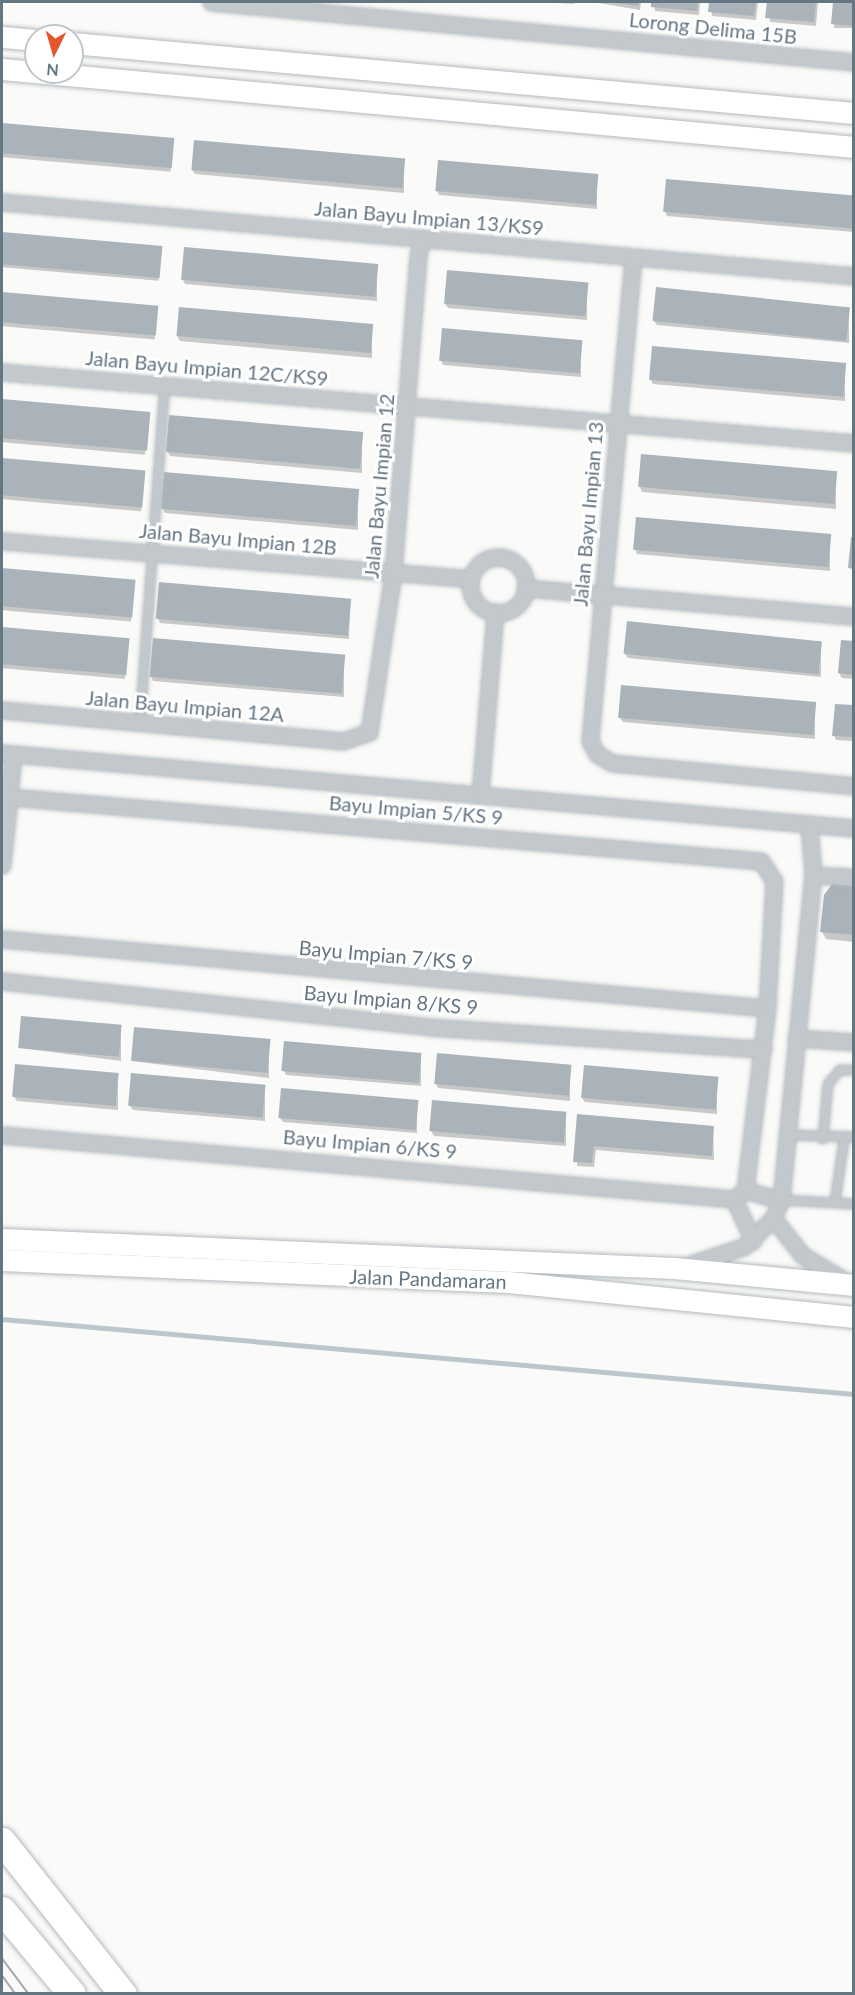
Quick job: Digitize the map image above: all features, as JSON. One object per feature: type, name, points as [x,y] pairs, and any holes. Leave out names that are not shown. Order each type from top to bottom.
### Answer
[{"type":"highway","points":[[2,1841],[123,1994]]},
{"type":"highway","points":[[6,1923],[72,1994]]},
{"type":"main road","points":[[2,37],[24,39]]},
{"type":"main road","points":[[84,44],[854,113]]},
{"type":"main road","points":[[2,69],[854,147]]},
{"type":"main road","name":"Jalan Pandamaran","points":[[2,1239],[674,1268],[852,1285]]},
{"type":"main road","name":"Jalan Pandamaran","points":[[2,1260],[509,1282],[854,1317]]},
{"type":"street","name":"Lorong Delima 15B","points":[[211,2],[319,6],[854,63]]},
{"type":"street","name":"Jalan Bayu Impian 13/KS9","points":[[2,202],[854,276]]},
{"type":"street","name":"Jalan Bayu Impian 12","points":[[363,736],[373,724],[393,573],[418,255],[421,243],[429,239]]},
{"type":"street","name":"Jalan Bayu Impian 13","points":[[633,258],[601,594],[590,741],[597,754],[612,763],[854,786]]},
{"type":"street","name":"Jalan Bayu Impian 12C/KS9","points":[[2,372],[854,443]]},
{"type":"street","name":"Jalan Bayu Impian 12B","points":[[2,541],[470,579]]},
{"type":"street","points":[[502,557],[520,568],[525,588],[517,605],[495,612],[475,601],[470,579],[482,562],[502,557]]},
{"type":"street","points":[[525,588],[854,616]]},
{"type":"street","points":[[480,795],[495,612]]},
{"type":"street","name":"Jalan Bayu Impian 12A","points":[[2,711],[343,741],[363,736]]},
{"type":"street","points":[[2,865],[9,797],[7,754],[854,828]]},
{"type":"street","name":"Bayu Impian 5/KS 9","points":[[9,797],[750,858],[770,867],[774,880],[767,1008]]},
{"type":"street","points":[[674,1268],[753,1241],[773,1218],[781,1200],[813,875],[809,824]]},
{"type":"street","points":[[813,875],[854,877]]},
{"type":"street","name":"Bayu Impian 7/KS 9","points":[[2,939],[767,1008]]},
{"type":"street","name":"Bayu Impian 8/KS 9","points":[[8,982],[429,1027],[763,1049]]},
{"type":"street","points":[[753,1241],[739,1194],[763,1049],[767,1008]]},
{"type":"street","points":[[796,1038],[853,1038]]},
{"type":"street","name":"Bayu Impian 6/KS 9","points":[[2,1135],[739,1194],[781,1200]]},
{"type":"street","points":[[773,1218],[802,1255],[852,1285]]},
{"type":"lane","points":[[140,723],[165,386]]},
{"type":"lane","points":[[823,1138],[828,1084],[840,1070],[854,1070]]},
{"type":"lane","points":[[787,1135],[844,1140],[854,1137]]},
{"type":"lane","points":[[835,1202],[844,1140]]},
{"type":"lane","points":[[781,1200],[854,1204]]},
{"type":"building","points":[[608,2],[639,2],[639,6]]},
{"type":"building","points":[[651,2],[698,2],[697,11],[651,7]]},
{"type":"building","points":[[709,2],[756,2],[754,16],[708,12]]},
{"type":"building","points":[[767,2],[816,2],[814,22],[765,18]]},
{"type":"building","points":[[833,2],[854,2],[854,26],[831,24]]},
{"type":"building","points":[[2,123],[174,138],[172,168],[2,153]]},
{"type":"building","points":[[194,140],[405,158],[403,188],[191,170]]},
{"type":"building","points":[[438,160],[598,174],[596,205],[435,191]]},
{"type":"building","points":[[666,179],[854,195],[851,228],[663,212]]},
{"type":"building","points":[[2,232],[162,246],[160,278],[2,264]]},
{"type":"building","points":[[184,247],[378,264],[375,297],[181,280]]},
{"type":"building","points":[[447,270],[588,282],[585,316],[444,304]]},
{"type":"building","points":[[656,287],[850,307],[846,341],[652,321]]},
{"type":"building","points":[[2,292],[158,306],[156,336],[2,322]]},
{"type":"building","points":[[179,307],[373,324],[371,353],[176,336]]},
{"type":"building","points":[[442,328],[582,340],[580,373],[439,361]]},
{"type":"building","points":[[652,346],[846,363],[843,397],[649,380]]},
{"type":"building","points":[[2,399],[150,412],[147,451],[2,438]]},
{"type":"building","points":[[169,415],[363,432],[360,469],[166,452]]},
{"type":"building","points":[[641,454],[837,471],[834,504],[638,487]]},
{"type":"building","points":[[2,458],[145,471],[142,507],[2,495]]},
{"type":"building","points":[[164,472],[359,489],[356,526],[161,509]]},
{"type":"building","points":[[636,517],[831,534],[828,567],[633,550]]},
{"type":"building","points":[[851,537],[854,537],[854,569],[848,568]]},
{"type":"building","points":[[2,568],[135,580],[132,618],[2,606]]},
{"type":"building","points":[[159,582],[351,599],[348,636],[156,619]]},
{"type":"building","points":[[627,621],[822,641],[818,674],[624,654]]},
{"type":"building","points":[[2,627],[130,638],[126,675],[2,664]]},
{"type":"building","points":[[153,638],[345,655],[342,694],[150,677]]},
{"type":"building","points":[[841,640],[854,641],[854,675],[838,673]]},
{"type":"building","points":[[621,685],[816,702],[813,735],[618,718]]},
{"type":"building","points":[[835,704],[854,705],[854,737],[832,736]]},
{"type":"building","points":[[832,884],[854,886],[854,935],[820,932],[824,895]]},
{"type":"building","points":[[21,1016],[122,1025],[119,1057],[18,1048]]},
{"type":"building","points":[[134,1027],[270,1039],[268,1073],[131,1061]]},
{"type":"building","points":[[284,1041],[421,1053],[419,1083],[281,1071]]},
{"type":"building","points":[[437,1053],[571,1065],[569,1096],[434,1084]]},
{"type":"building","points":[[15,1064],[119,1073],[116,1106],[12,1097]]},
{"type":"building","points":[[584,1065],[718,1077],[716,1110],[581,1098]]},
{"type":"building","points":[[131,1073],[265,1085],[263,1118],[128,1106]]},
{"type":"building","points":[[281,1088],[418,1100],[416,1130],[278,1118]]},
{"type":"building","points":[[432,1100],[566,1112],[564,1143],[429,1131]]},
{"type":"building","points":[[577,1114],[714,1126],[712,1156],[594,1146],[592,1163],[573,1162]]},
{"type":"waterway","points":[[2,1319],[854,1394]]},
{"type":"tram line","points":[[2,1958],[29,1994]]},
{"type":"tram line","points":[[2,1975],[16,1994]]}]
